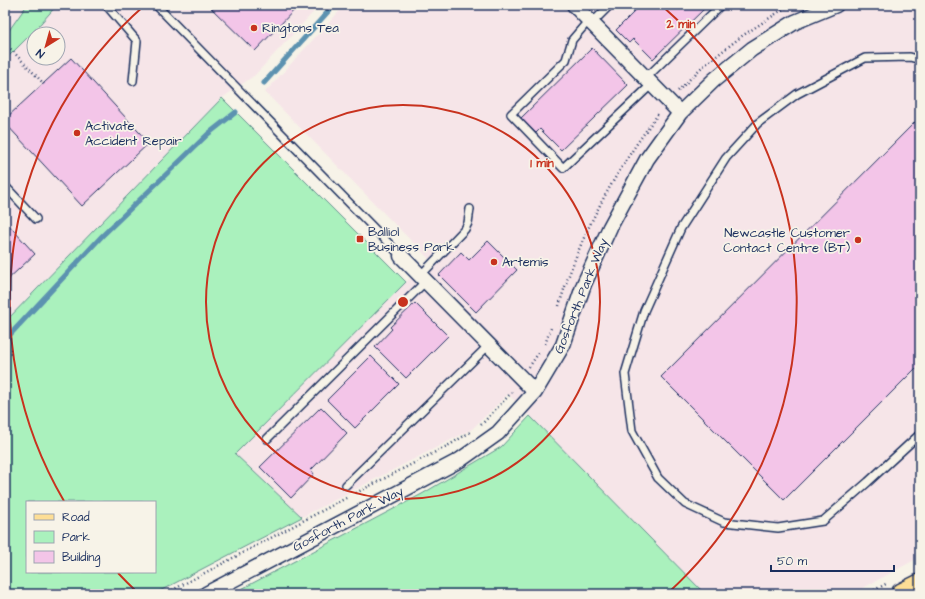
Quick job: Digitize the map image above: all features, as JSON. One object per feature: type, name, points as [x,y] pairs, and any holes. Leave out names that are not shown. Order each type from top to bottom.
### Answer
[{"type":"main road","points":[[902,594],[920,585]]},
{"type":"street","points":[[574,5],[680,113]]},
{"type":"street","name":"Gosforth Park Way","points":[[206,594],[460,460],[498,433],[535,392],[563,345],[584,284],[610,227],[647,159],[680,113],[714,80],[752,49],[795,22],[836,5]]},
{"type":"street","points":[[401,256],[535,392]]},
{"type":"lane","points":[[106,5],[137,41],[133,81]]},
{"type":"lane","points":[[156,5],[247,100],[401,256]]},
{"type":"lane","points":[[610,5],[572,40],[566,60],[511,114],[563,168],[721,5]]},
{"type":"lane","points":[[920,60],[910,57],[865,58],[797,94],[758,122],[726,158],[681,228],[644,311],[625,374],[632,431],[658,478],[685,504],[724,522],[778,528],[823,521],[920,434]]},
{"type":"lane","points":[[5,186],[36,219]]},
{"type":"lane","points":[[266,438],[423,278],[465,229],[468,223],[470,209]]},
{"type":"lane","points":[[346,484],[489,345]]},
{"type":"path","points":[[557,312],[570,269],[585,235],[610,186],[640,138],[669,101],[702,68],[742,36],[792,5]]},
{"type":"path","points":[[5,43],[44,84]]},
{"type":"path","points":[[480,426],[522,380],[544,346],[552,326]]},
{"type":"path","points":[[165,594],[451,444],[474,430]]},
{"type":"shaded area","points":[[5,5],[320,5],[255,75],[222,98],[5,322]]},
{"type":"shaded area","points":[[345,5],[920,5],[920,557],[852,594],[705,594],[508,394],[472,429],[302,517],[235,454],[429,259],[265,92]]},
{"type":"green space","points":[[27,5],[57,5],[38,26],[26,26],[26,39],[5,60],[5,36]]},
{"type":"green space","points":[[222,98],[406,282],[235,454],[302,517],[154,594],[5,594],[5,322]]},
{"type":"green space","points":[[530,416],[705,594],[232,594],[422,494],[501,447]]},
{"type":"building","name":"Ringtons Tea","points":[[208,5],[299,5],[255,51]]},
{"type":"building","points":[[641,5],[708,5],[653,59],[633,39],[629,43],[616,30]]},
{"type":"building","points":[[592,48],[628,85],[561,150],[540,129],[536,133],[521,118]]},
{"type":"building","name":"Activate Accident Repair","points":[[71,58],[149,143],[82,206],[5,123],[5,119],[62,66],[66,66],[66,63]]},
{"type":"building","name":"Newcastle Customer Contact Centre (BT)","points":[[920,117],[920,364],[784,500],[661,377]]},
{"type":"building","points":[[5,221],[35,254],[5,282]]},
{"type":"building","points":[[488,241],[517,270],[476,312],[439,275],[461,252],[469,260]]},
{"type":"building","points":[[415,303],[448,336],[406,378],[375,347],[392,329],[390,327]]},
{"type":"building","points":[[371,356],[399,384],[355,428],[327,400]]},
{"type":"building","points":[[321,407],[347,433],[311,470],[314,474],[291,498],[260,467]]},
{"type":"waterway","points":[[264,83],[334,5]]},
{"type":"waterway","points":[[5,340],[102,236],[208,134],[236,112]]},
{"type":"place","name":"Ringtons Tea","points":[[254,28]]},
{"type":"place","name":"Activate Accident Repair","points":[[77,133]]},
{"type":"place","name":"Balliol Business Park","points":[[360,239]]},
{"type":"place","name":"Newcastle Customer Contact Centre (BT)","points":[[858,240]]},
{"type":"place","name":"Artemis","points":[[494,262]]}]
